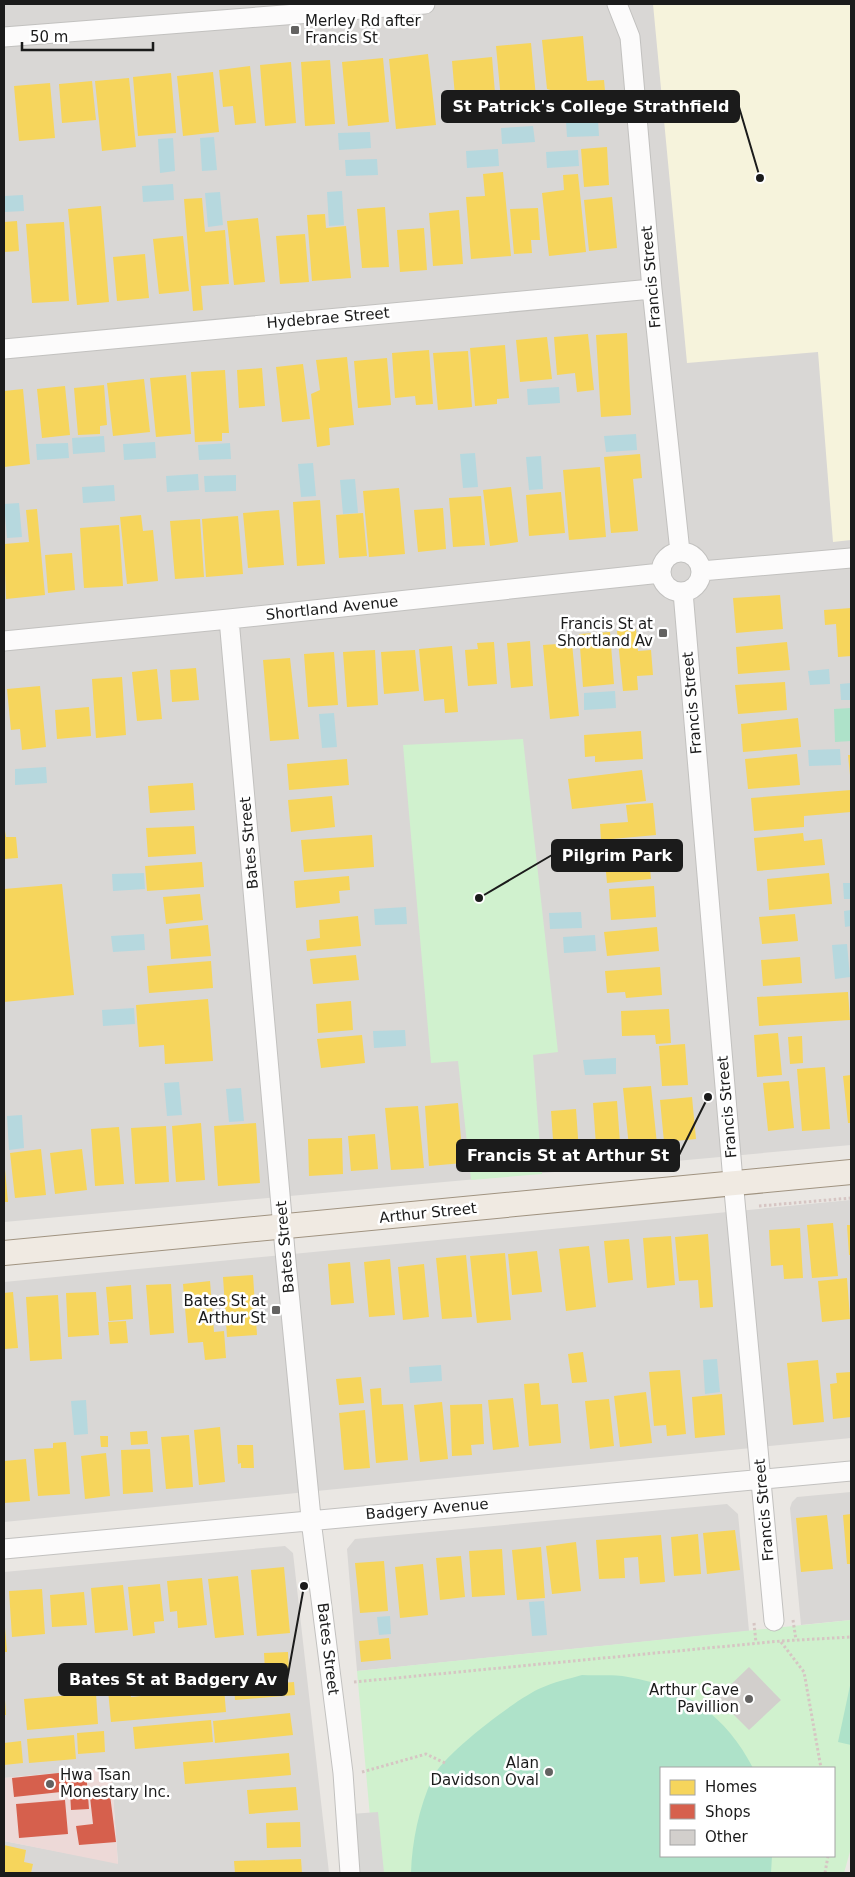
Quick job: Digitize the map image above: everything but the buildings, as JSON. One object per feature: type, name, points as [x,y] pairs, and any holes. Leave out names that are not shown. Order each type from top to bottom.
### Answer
[{"type":"main road","name":"Arthur Street","points":[[4,1253],[851,1172]]},
{"type":"street","points":[[4,37],[425,4]]},
{"type":"street","name":"Francis Street","points":[[617,4],[630,37],[652,289],[680,552]]},
{"type":"street","name":"Hydebrae Street","points":[[4,349],[652,289]]},
{"type":"street","points":[[680,552],[692,555],[700,565],[701,572],[694,587],[683,592],[670,589],[665,585],[661,573],[661,566],[668,556],[680,552]]},
{"type":"street","points":[[701,572],[851,558]]},
{"type":"street","name":"Shortland Avenue","points":[[4,641],[661,573]]},
{"type":"street","name":"Francis Street","points":[[683,592],[733,1182],[774,1621]]},
{"type":"street","name":"Bates Street","points":[[229,619],[311,1520],[343,1773],[350,1873]]},
{"type":"street","name":"Badgery Avenue","points":[[4,1549],[851,1471]]},
{"type":"path","points":[[759,1206],[851,1198]]},
{"type":"path","points":[[793,1619],[796,1640]]},
{"type":"path","points":[[754,1623],[756,1643]]},
{"type":"path","points":[[354,1682],[756,1643],[851,1637]]},
{"type":"path","points":[[781,1641],[804,1672],[821,1767]]},
{"type":"path","points":[[362,1772],[426,1754],[445,1764]]},
{"type":"path","points":[[825,1873],[828,1857]]},
{"type":"shaded area","points":[[4,4],[851,4],[851,1145],[4,1222]]},
{"type":"shaded area","points":[[653,4],[851,4],[851,540],[833,542],[818,352],[687,363]]},
{"type":"shaded area","points":[[851,1200],[851,1438],[4,1522],[4,1282]]},
{"type":"shaded area","points":[[851,1492],[851,1620],[801,1625],[790,1508],[792,1502],[797,1497]]},
{"type":"shaded area","points":[[727,1504],[738,1514],[749,1631],[357,1671],[347,1549],[355,1539]]},
{"type":"shaded area","points":[[285,1546],[293,1553],[329,1873],[4,1873],[4,1841],[118,1863],[111,1768],[4,1778],[4,1572]]},
{"type":"shaded area","name":"Hwa Tsan Monestary Inc.","points":[[111,1768],[118,1864],[4,1841],[4,1778]]},
{"type":"shaded area","points":[[378,1812],[384,1873],[356,1873],[351,1814]]},
{"type":"green space","points":[[851,708],[851,741],[835,742],[834,709]]},
{"type":"green space","points":[[523,739],[558,1052],[533,1055],[542,1174],[471,1180],[458,1061],[431,1063],[403,745]]},
{"type":"green space","points":[[851,1620],[851,1848],[844,1873],[375,1873],[357,1671]]},
{"type":"green space","name":"Alan Davidson Oval","points":[[582,1675],[617,1676],[649,1681],[686,1696],[717,1719],[743,1750],[752,1767],[660,1767],[660,1857],[772,1857],[771,1873],[411,1873],[413,1849],[420,1812],[428,1788],[440,1767],[466,1741],[499,1714],[530,1694],[561,1681]]},
{"type":"green space","points":[[851,1681],[851,1745],[838,1742]]},
{"type":"water","points":[[598,119],[599,136],[567,137],[566,121]]},
{"type":"water","points":[[533,126],[535,142],[502,144],[501,128]]},
{"type":"water","points":[[370,132],[371,148],[339,150],[338,133]]},
{"type":"water","points":[[214,137],[217,170],[202,171],[200,138]]},
{"type":"water","points":[[173,138],[175,171],[160,173],[158,139]]},
{"type":"water","points":[[498,149],[499,166],[467,168],[466,151]]},
{"type":"water","points":[[578,150],[579,166],[547,168],[546,152]]},
{"type":"water","points":[[377,159],[378,175],[346,176],[345,160]]},
{"type":"water","points":[[173,184],[174,200],[143,202],[142,186]]},
{"type":"water","points":[[342,191],[344,225],[329,226],[327,192]]},
{"type":"water","points":[[220,192],[223,225],[208,227],[205,193]]},
{"type":"water","points":[[23,195],[24,211],[4,212],[4,196]]},
{"type":"water","points":[[559,387],[560,403],[528,405],[527,389]]},
{"type":"water","points":[[636,434],[637,450],[606,452],[604,436]]},
{"type":"water","points":[[104,436],[105,452],[73,454],[72,438]]},
{"type":"water","points":[[155,442],[156,458],[124,460],[123,444]]},
{"type":"water","points":[[68,443],[69,458],[37,460],[36,444]]},
{"type":"water","points":[[230,443],[231,459],[199,460],[198,445]]},
{"type":"water","points":[[475,453],[478,487],[463,488],[460,454]]},
{"type":"water","points":[[541,456],[543,489],[529,490],[526,457]]},
{"type":"water","points":[[313,463],[316,496],[301,497],[298,464]]},
{"type":"water","points":[[198,474],[199,490],[167,492],[166,476]]},
{"type":"water","points":[[236,475],[236,491],[205,492],[204,476]]},
{"type":"water","points":[[355,479],[358,513],[343,514],[340,480]]},
{"type":"water","points":[[114,485],[115,501],[83,503],[82,487]]},
{"type":"water","points":[[19,503],[22,537],[7,538],[4,504]]},
{"type":"water","points":[[829,669],[830,684],[810,685],[808,671]]},
{"type":"water","points":[[851,683],[851,700],[841,700],[840,684]]},
{"type":"water","points":[[615,691],[616,708],[584,710],[584,693]]},
{"type":"water","points":[[334,713],[337,747],[322,748],[319,714]]},
{"type":"water","points":[[840,749],[841,765],[809,766],[808,750]]},
{"type":"water","points":[[46,767],[47,783],[15,785],[15,769]]},
{"type":"water","points":[[144,873],[145,889],[113,891],[112,874]]},
{"type":"water","points":[[843,883],[851,883],[851,899],[844,899]]},
{"type":"water","points":[[406,907],[407,924],[375,925],[374,909]]},
{"type":"water","points":[[851,910],[851,926],[845,927],[844,911]]},
{"type":"water","points":[[581,912],[582,928],[550,929],[549,913]]},
{"type":"water","points":[[144,934],[145,950],[113,952],[111,936]]},
{"type":"water","points":[[595,935],[596,951],[564,953],[563,937]]},
{"type":"water","points":[[847,944],[850,977],[835,979],[832,945]]},
{"type":"water","points":[[134,1008],[135,1024],[103,1026],[102,1010]]},
{"type":"water","points":[[405,1030],[406,1046],[374,1048],[373,1031]]},
{"type":"water","points":[[616,1058],[616,1074],[585,1075],[583,1060]]},
{"type":"water","points":[[179,1082],[182,1115],[167,1116],[164,1083]]},
{"type":"water","points":[[241,1088],[244,1121],[229,1122],[226,1089]]},
{"type":"water","points":[[22,1115],[24,1148],[9,1150],[7,1116]]},
{"type":"water","points":[[717,1359],[720,1392],[705,1394],[703,1360]]},
{"type":"water","points":[[441,1365],[442,1381],[410,1383],[409,1367]]},
{"type":"water","points":[[86,1400],[88,1434],[74,1435],[71,1401]]},
{"type":"water","points":[[544,1601],[547,1635],[532,1636],[529,1602]]},
{"type":"water","points":[[390,1616],[391,1634],[379,1635],[377,1617]]},
{"type":"place","name":"Merley Rd after Francis St","points":[[295,30]]},
{"type":"place","name":"St Patrick's College Strathfield","points":[[760,178]]},
{"type":"place","name":"Francis St at Shortland Av","points":[[663,633]]},
{"type":"place","name":"Pilgrim Park","points":[[479,898]]},
{"type":"place","name":"Francis St at Arthur St","points":[[708,1097]]},
{"type":"place","name":"Bates St at Arthur St","points":[[276,1310]]},
{"type":"place","name":"Bates St at Badgery Av","points":[[304,1586]]},
{"type":"place","name":"Arthur Cave Pavillion","points":[[749,1699]]},
{"type":"place","name":"Alan Davidson Oval","points":[[549,1772]]},
{"type":"place","name":"Hwa Tsan Monestary Inc.","points":[[50,1784]]}]
